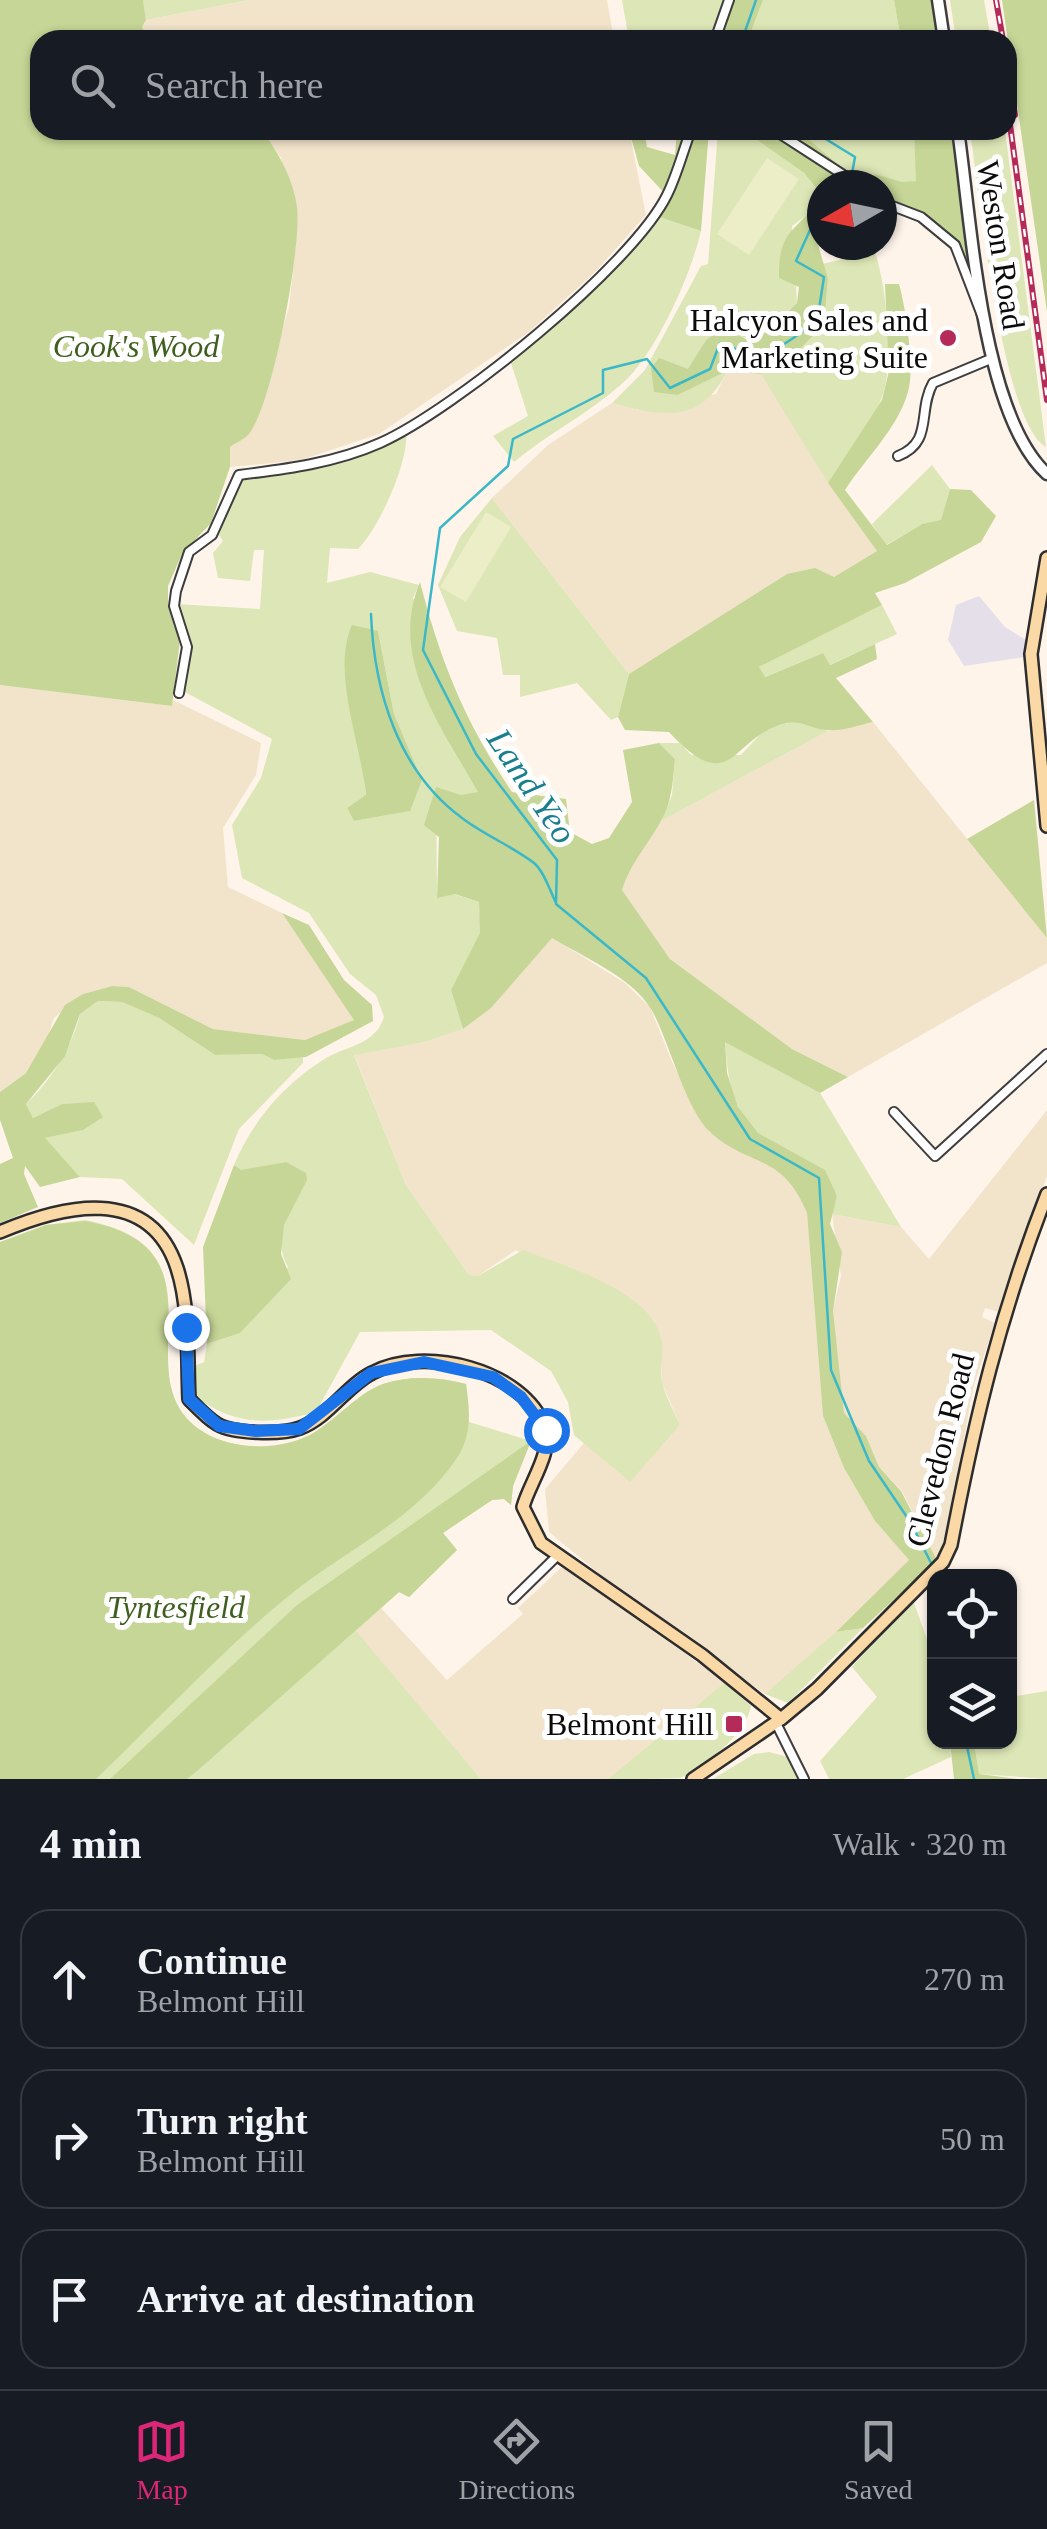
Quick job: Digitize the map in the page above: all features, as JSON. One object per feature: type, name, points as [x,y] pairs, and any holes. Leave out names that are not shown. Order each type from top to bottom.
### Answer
[{"type":"main road","points":[[1047,558],[1031,654],[1047,826]]},
{"type":"main road","name":"Clevedon Road","points":[[693,1779],[779,1721],[936,1572],[951,1545],[982,1386],[1008,1299],[1047,1194]]},
{"type":"main road","points":[[0,1232],[43,1213],[96,1205],[121,1211],[151,1227],[177,1266],[186,1327],[189,1399],[219,1426],[256,1431],[299,1429],[371,1373],[396,1365],[424,1362],[493,1377],[521,1397],[546,1430],[546,1450],[523,1507],[541,1543],[702,1655],[779,1721]]},
{"type":"street","points":[[718,30],[729,0]]},
{"type":"street","points":[[938,0],[942,30]]},
{"type":"street","points":[[179,694],[187,647],[174,606],[176,590],[189,552],[212,535],[239,474],[306,467],[381,443],[460,395],[536,334],[640,232],[667,197],[687,140]]},
{"type":"street","points":[[790,140],[838,170]]},
{"type":"street","name":"Weston Road","points":[[959,140],[992,358],[1018,434],[1047,474]]},
{"type":"street","points":[[897,208],[921,217],[955,245],[978,314],[986,321]]},
{"type":"street","points":[[898,456],[918,445],[924,433],[923,410],[933,383],[992,358]]},
{"type":"street","points":[[894,1112],[935,1156],[1047,1054]]},
{"type":"street","points":[[514,1599],[558,1555]]},
{"type":"street","points":[[779,1721],[804,1779]]},
{"type":"shaded area","points":[[249,0],[607,0],[612,30],[144,30],[146,20]]},
{"type":"shaded area","points":[[269,140],[631,140],[646,215],[595,272],[529,332],[379,434],[301,460],[230,467],[230,447],[249,433],[289,307],[296,244],[281,158]]},
{"type":"shaded area","points":[[727,371],[761,374],[877,551],[834,577],[787,574],[629,674],[492,498],[548,445],[612,403],[638,410],[716,394]]},
{"type":"shaded area","points":[[979,596],[1005,627],[1026,640],[1025,657],[964,666],[948,640],[956,605]]},
{"type":"shaded area","points":[[0,685],[172,706],[173,700],[261,743],[256,775],[223,828],[228,887],[282,913],[355,1020],[305,1040],[213,1029],[129,987],[112,986],[83,994],[54,1018],[44,1047],[26,1073],[0,1092]]},
{"type":"shaded area","points":[[873,722],[1047,938],[1047,963],[848,1077],[792,1049],[670,959],[622,890],[633,857],[661,821],[828,731]]},
{"type":"shaded area","points":[[551,937],[625,983],[650,1007],[673,1064],[709,1132],[776,1167],[798,1189],[807,1213],[823,1416],[844,1468],[875,1521],[909,1560],[816,1652],[765,1694],[602,1576],[549,1532],[545,1489],[584,1443],[630,1481],[680,1425],[662,1383],[661,1365],[516,1250],[478,1276],[469,1275],[406,1185],[354,1054],[425,1042],[463,1029]]},
{"type":"shaded area","points":[[1047,1110],[1047,1176],[998,1312],[985,1308],[982,1317],[995,1323],[973,1388],[947,1536],[937,1560],[902,1491],[879,1467],[866,1436],[844,1414],[834,1351],[833,1310],[841,1276],[832,1214],[901,1227],[929,1259]]},
{"type":"shaded area","points":[[563,1566],[725,1682],[608,1779],[481,1779],[355,1631],[381,1608],[447,1680],[523,1614],[518,1608]]},
{"type":"green space","name":"Cook's Wood","points":[[0,0],[143,0],[144,30],[30,30],[30,140],[269,140],[284,167],[297,207],[295,255],[276,359],[258,417],[249,434],[230,447],[230,467],[211,523],[182,554],[168,586],[168,606],[180,640],[172,706],[0,685]]},
{"type":"green space","points":[[143,0],[249,0],[146,20]]},
{"type":"green space","points":[[622,0],[726,0],[714,30],[627,30]]},
{"type":"green space","points":[[726,0],[763,0],[752,30],[715,30]]},
{"type":"green space","points":[[763,0],[894,0],[899,30],[752,30]]},
{"type":"green space","points":[[894,0],[932,0],[936,30],[899,30]]},
{"type":"green space","points":[[950,0],[984,0],[989,30],[954,30]]},
{"type":"green space","points":[[1002,0],[1047,0],[1047,312],[1017,104],[1017,30],[1006,30]]},
{"type":"green space","points":[[632,140],[646,140],[647,147],[675,155],[676,140],[708,140],[701,231],[656,216],[669,198],[639,166]]},
{"type":"green space","points":[[717,140],[757,140],[804,173],[807,215],[792,226],[797,303],[756,334],[706,340],[678,395],[727,371],[706,400],[693,408],[664,413],[612,403],[645,370],[701,266],[708,264]]},
{"type":"green space","points":[[757,140],[810,140],[845,170],[807,170],[807,177]]},
{"type":"green space","points":[[810,140],[915,140],[917,181],[897,181],[897,170],[845,170]]},
{"type":"green space","points":[[914,140],[952,140],[969,262],[942,230],[897,205],[897,181],[916,181]]},
{"type":"green space","points":[[971,140],[1006,140],[1046,447],[1030,429],[1017,396],[986,248]]},
{"type":"green space","points":[[767,158],[799,179],[749,255],[717,234]]},
{"type":"green space","points":[[806,215],[807,260],[822,260],[828,279],[824,325],[794,355],[761,374],[727,371],[678,395],[654,392],[651,368],[659,358],[688,369],[706,340],[723,328],[748,340],[766,332],[797,303],[799,287],[779,278],[780,260],[787,237]]},
{"type":"green space","points":[[656,216],[701,231],[690,268],[662,329],[628,378],[514,462],[493,436],[528,416],[510,360],[636,248]]},
{"type":"green space","points":[[877,260],[888,324],[888,365],[882,397],[872,419],[828,483],[761,374],[794,355],[824,325],[828,279],[822,264]]},
{"type":"green space","points":[[885,284],[899,284],[902,295],[910,382],[889,431],[845,490],[887,545],[922,524],[941,520],[950,489],[971,490],[996,516],[981,542],[905,583],[875,593],[882,605],[759,667],[765,677],[823,653],[830,665],[875,644],[877,659],[836,678],[873,722],[831,730],[787,723],[769,729],[720,763],[707,762],[690,752],[669,732],[625,730],[618,717],[629,674],[787,574],[815,568],[834,577],[877,551],[828,483],[882,400],[889,371]]},
{"type":"green space","points":[[406,434],[403,461],[383,512],[358,549],[330,548],[327,583],[370,572],[419,585],[413,598],[478,793],[461,795],[436,788],[437,897],[454,894],[479,902],[481,933],[451,990],[463,1029],[425,1042],[354,1055],[406,1185],[469,1275],[478,1276],[523,1250],[605,1283],[643,1308],[655,1324],[662,1342],[662,1381],[680,1425],[630,1482],[574,1435],[568,1402],[551,1371],[491,1330],[360,1332],[316,1412],[299,1416],[268,1421],[239,1418],[196,1397],[192,1367],[204,1362],[207,1344],[240,1333],[273,1297],[288,1267],[282,1245],[285,1222],[306,1181],[286,1162],[241,1171],[234,1165],[241,1149],[270,1106],[295,1081],[323,1060],[374,1034],[384,1017],[376,995],[350,974],[309,913],[242,878],[232,825],[261,778],[272,739],[183,691],[190,647],[176,604],[260,609],[264,550],[254,550],[250,581],[218,578],[213,553],[223,541],[219,535],[241,477],[347,462]],"holes":[[[378,631],[394,714],[422,780],[409,811],[354,821],[347,808],[366,796],[360,742]]]},
{"type":"green space","points":[[932,465],[950,489],[941,521],[922,524],[886,545],[872,524]]},
{"type":"green space","points":[[492,498],[629,674],[618,717],[611,720],[577,683],[520,697],[520,675],[503,675],[497,638],[457,631],[438,585],[460,537]]},
{"type":"green space","points":[[486,512],[511,527],[466,602],[440,587]]},
{"type":"green space","points":[[420,582],[456,691],[481,741],[512,792],[566,799],[570,832],[592,844],[609,838],[632,802],[623,750],[659,743],[675,759],[665,814],[622,890],[670,959],[792,1049],[848,1077],[820,1093],[725,1042],[727,1073],[738,1107],[758,1133],[825,1170],[837,1196],[830,1224],[842,1252],[833,1311],[844,1413],[866,1436],[879,1467],[901,1491],[937,1560],[863,1628],[836,1632],[909,1560],[875,1521],[844,1468],[823,1416],[807,1213],[797,1193],[776,1170],[725,1144],[702,1122],[685,1092],[658,1022],[643,998],[620,977],[552,938],[491,1008],[463,1029],[451,990],[480,933],[479,902],[455,894],[437,898],[439,837],[424,825],[436,787],[461,795],[478,792],[424,692],[410,638]]},
{"type":"green space","points":[[882,605],[897,634],[829,665],[823,653],[764,677],[759,667]]},
{"type":"green space","points":[[352,625],[378,631],[394,714],[422,780],[410,811],[354,821],[347,808],[366,795],[346,686],[346,644]]},
{"type":"green space","points":[[795,722],[828,731],[661,821],[672,795],[675,759],[659,743],[680,743],[691,755],[741,755],[767,727]]},
{"type":"green space","points":[[1034,800],[1047,938],[967,839]]},
{"type":"green space","points":[[282,913],[309,925],[344,980],[372,1005],[373,1021],[306,1057],[274,1060],[262,1054],[215,1055],[159,1018],[122,1002],[98,1001],[80,1014],[65,1056],[26,1104],[33,1118],[62,1104],[94,1102],[103,1117],[83,1130],[45,1138],[80,1177],[40,1187],[25,1166],[24,1174],[38,1207],[0,1223],[0,1164],[13,1158],[0,1120],[0,1092],[26,1073],[65,1005],[83,994],[112,986],[129,987],[213,1029],[305,1040],[354,1020]]},
{"type":"green space","points":[[98,1001],[122,1002],[159,1018],[215,1055],[262,1054],[274,1060],[303,1057],[303,1063],[239,1129],[194,1245],[122,1179],[80,1177],[44,1138],[82,1130],[102,1117],[94,1103],[62,1104],[33,1118],[26,1104],[59,1062],[80,1014]]},
{"type":"green space","points":[[725,1041],[820,1093],[901,1227],[832,1214],[837,1196],[821,1172],[760,1135],[743,1116],[730,1079]]},
{"type":"green space","points":[[286,1162],[306,1173],[307,1180],[284,1225],[281,1254],[291,1279],[240,1333],[207,1344],[203,1247],[234,1165],[241,1170]]},
{"type":"green space","name":"Tyntesfield","points":[[85,1220],[129,1235],[155,1256],[166,1283],[169,1376],[178,1405],[199,1429],[211,1436],[240,1445],[288,1443],[315,1432],[374,1388],[393,1381],[424,1378],[466,1384],[469,1422],[531,1441],[513,1486],[511,1505],[504,1499],[492,1500],[443,1533],[457,1550],[409,1597],[399,1592],[356,1631],[481,1779],[0,1779],[0,1242],[46,1225]]},
{"type":"green space","name":"Tyntesfield","points":[[85,1221],[130,1236],[155,1258],[166,1286],[170,1382],[181,1410],[205,1433],[245,1446],[289,1443],[315,1432],[374,1388],[393,1381],[424,1378],[466,1384],[467,1431],[457,1458],[422,1499],[265,1616],[96,1779],[0,1779],[0,1242],[46,1225]]},
{"type":"green space","points":[[531,1441],[513,1486],[511,1505],[504,1499],[492,1500],[443,1533],[457,1550],[409,1597],[399,1592],[197,1771],[187,1779],[110,1779],[297,1605]]},
{"type":"green space","points":[[913,1600],[927,1639],[927,1749],[950,1749],[951,1757],[903,1779],[829,1779],[820,1761],[877,1697],[852,1667]]},
{"type":"green space","points":[[863,1628],[788,1703],[765,1694],[836,1632]]},
{"type":"green space","points":[[725,1682],[751,1706],[742,1727],[712,1758],[680,1778],[608,1779]]},
{"type":"green space","points":[[1047,1691],[1047,1779],[979,1774],[975,1749],[1017,1749],[1017,1696]]},
{"type":"green space","points":[[951,1749],[975,1749],[979,1774],[1018,1779],[954,1779]]},
{"type":"green space","points":[[769,1752],[788,1757],[798,1779],[713,1779],[754,1754]]},
{"type":"waterway","name":"Land Yeo","points":[[746,30],[756,0]]},
{"type":"waterway","name":"Land Yeo","points":[[827,140],[855,157],[853,170]]},
{"type":"waterway","name":"Land Yeo","points":[[807,237],[796,261],[824,277],[817,322],[762,359],[720,343],[710,369],[670,388],[647,359],[603,370],[603,393],[513,439],[508,466],[440,528],[423,650],[476,754],[557,860],[556,904],[646,978],[750,1139],[819,1178],[831,1370],[869,1461],[911,1523],[933,1567]]},
{"type":"waterway","points":[[371,614],[384,700],[406,753],[421,777],[462,818],[534,863],[556,903]]},
{"type":"waterway","name":"Land Yeo","points":[[968,1749],[974,1779]]},
{"type":"railway","points":[[996,0],[1001,30]]},
{"type":"railway","points":[[1012,140],[1047,400]]},
{"type":"place","name":"Halcyon Sales and Marketing Suite","points":[[948,338]]},
{"type":"place","name":"Belmont Hill","points":[[734,1724]]},
{"type":"route","points":[[186,1327],[189,1399],[219,1426],[256,1431],[299,1429],[371,1373],[424,1362],[457,1366],[493,1377],[536,1412],[546,1430]]}]
